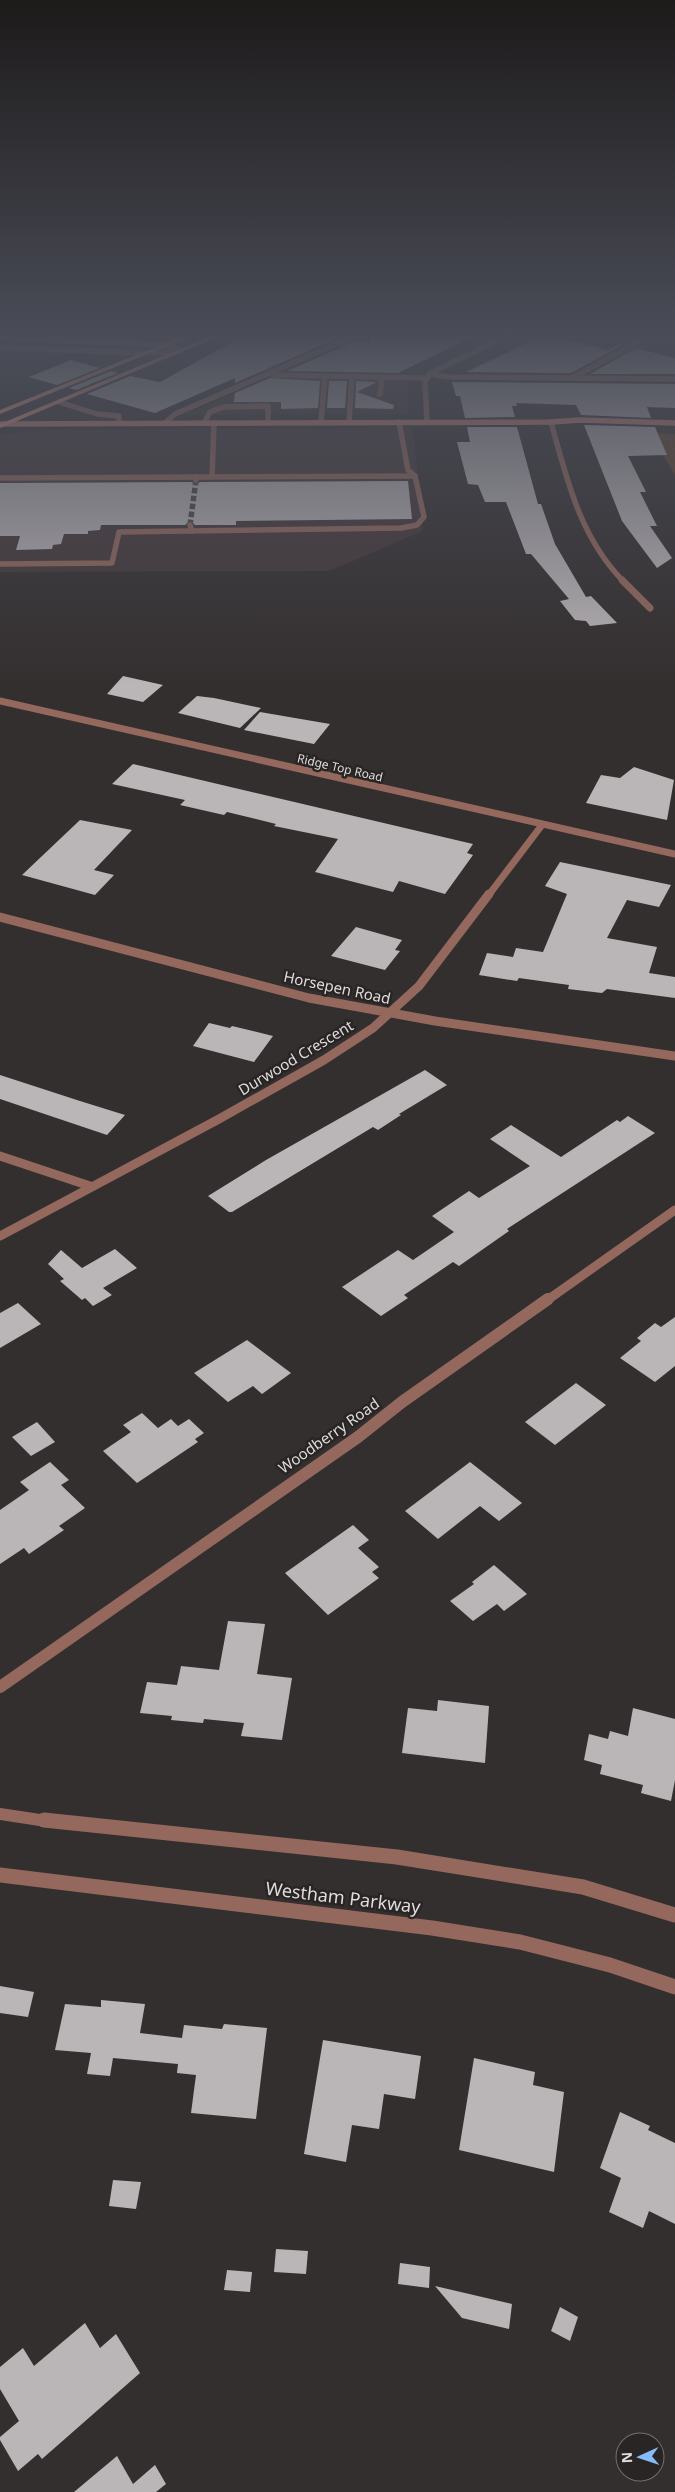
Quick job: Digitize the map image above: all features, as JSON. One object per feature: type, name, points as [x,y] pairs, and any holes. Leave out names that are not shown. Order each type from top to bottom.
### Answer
[{"type":"street","points":[[212,477],[213,452]]},
{"type":"street","points":[[0,564],[112,563],[119,532],[191,528],[401,528],[414,526],[421,523],[424,517],[415,476],[408,470],[405,452]]},
{"type":"street","points":[[560,452],[574,499],[593,544],[602,559],[650,608]]},
{"type":"street","points":[[0,478],[196,479],[212,477],[415,476]]},
{"type":"street","name":"Ridge Top Road","points":[[0,701],[675,854]]},
{"type":"street","name":"Durwood Crescent","points":[[0,1236],[90,1186],[219,1119],[324,1060],[372,1028],[419,986],[542,825]]},
{"type":"street","name":"Horsepen Road","points":[[0,916],[308,998],[390,1013],[675,1056]]},
{"type":"street","points":[[0,1156],[90,1186]]},
{"type":"street","name":"Woodberry Road","points":[[0,1687],[358,1437],[410,1396],[675,1210]]},
{"type":"street","points":[[0,1814],[55,1822],[396,1858],[583,1888],[675,1915]]},
{"type":"street","name":"Westham Parkway","points":[[0,1875],[432,1928],[520,1942],[610,1965],[675,1987]]},
{"type":"shaded area","points":[[0,452],[415,452],[423,531],[329,571],[0,572]]},
{"type":"shaded area","points":[[661,452],[675,452],[675,475]]},
{"type":"building","points":[[460,452],[524,452],[538,504],[541,504],[555,544],[586,597],[591,596],[617,623],[590,626],[586,621],[575,620],[560,601],[569,599],[531,554],[526,554],[506,502],[485,502],[478,485],[468,484]]},
{"type":"building","points":[[595,452],[666,452],[667,455],[628,456],[646,492],[640,492],[657,526],[650,526],[672,558],[657,568],[622,521]]},
{"type":"building","points":[[408,481],[412,519],[236,521],[236,525],[195,525],[190,520],[185,525],[101,525],[100,530],[88,531],[88,534],[64,534],[61,544],[53,545],[52,549],[16,550],[20,536],[0,536],[0,483],[192,482],[196,485],[200,482]]},
{"type":"building","points":[[123,676],[163,685],[143,702],[107,694]]},
{"type":"building","points":[[197,696],[261,708],[240,728],[178,713]]},
{"type":"building","points":[[260,712],[330,724],[314,744],[244,730]]},
{"type":"building","points":[[133,764],[473,844],[467,853],[473,855],[445,894],[399,881],[393,892],[315,872],[338,839],[274,826],[276,824],[227,812],[224,815],[180,805],[185,800],[112,784]]},
{"type":"building","points":[[634,767],[674,780],[667,820],[586,803],[601,775],[620,778]]},
{"type":"building","points":[[80,820],[132,830],[94,870],[114,875],[95,895],[22,875]]},
{"type":"building","points":[[560,862],[671,885],[659,907],[627,900],[607,938],[657,947],[649,973],[675,977],[675,998],[607,989],[602,993],[568,989],[569,985],[519,978],[517,981],[479,975],[487,953],[513,957],[516,948],[543,952],[567,894],[545,886]]},
{"type":"building","points":[[356,927],[402,940],[395,950],[400,951],[385,970],[331,956]]},
{"type":"building","points":[[209,1023],[230,1028],[232,1026],[273,1036],[254,1062],[193,1046]]},
{"type":"building","points":[[425,1070],[447,1085],[399,1114],[401,1115],[378,1130],[373,1127],[232,1212],[229,1212],[208,1196],[266,1160]]},
{"type":"building","points":[[0,1075],[125,1115],[107,1135],[0,1099]]},
{"type":"building","points":[[628,1116],[655,1133],[507,1229],[509,1231],[459,1266],[453,1262],[404,1295],[408,1298],[381,1316],[342,1287],[398,1250],[413,1260],[454,1232],[432,1216],[469,1191],[479,1198],[530,1166],[490,1139],[511,1125],[561,1157],[617,1120],[620,1122]]},
{"type":"building","points":[[115,1249],[137,1268],[103,1288],[112,1295],[93,1306],[85,1298],[82,1300],[60,1281],[64,1279],[48,1264],[61,1250],[82,1268]]},
{"type":"building","points":[[18,1303],[41,1324],[0,1348],[0,1313]]},
{"type":"building","points":[[675,1317],[675,1366],[655,1382],[620,1358],[641,1341],[637,1338],[655,1323],[661,1327]]},
{"type":"building","points":[[247,1340],[291,1373],[262,1394],[253,1386],[228,1402],[194,1373]]},
{"type":"building","points":[[576,1383],[606,1405],[555,1445],[525,1422]]},
{"type":"building","points":[[142,1413],[158,1428],[171,1419],[178,1426],[189,1419],[204,1433],[195,1439],[198,1442],[137,1483],[103,1451],[131,1432],[123,1425]]},
{"type":"building","points":[[37,1422],[55,1442],[31,1456],[12,1437]]},
{"type":"building","points":[[50,1462],[69,1480],[61,1485],[85,1508],[59,1526],[64,1530],[29,1554],[24,1548],[0,1564],[0,1510],[29,1490],[20,1482]]},
{"type":"building","points":[[470,1462],[522,1503],[499,1521],[480,1506],[438,1539],[405,1511]]},
{"type":"building","points":[[353,1525],[369,1540],[358,1548],[379,1567],[372,1572],[379,1578],[328,1615],[285,1573]]},
{"type":"building","points":[[494,1565],[527,1594],[504,1611],[497,1604],[473,1621],[450,1601],[474,1584],[472,1582]]},
{"type":"building","points":[[228,1621],[265,1624],[257,1674],[292,1678],[282,1740],[241,1736],[244,1723],[204,1719],[203,1723],[171,1720],[172,1716],[140,1713],[147,1682],[177,1685],[181,1666],[219,1670]]},
{"type":"building","points":[[438,1700],[489,1706],[485,1763],[402,1753],[408,1708],[437,1711]]},
{"type":"building","points":[[633,1708],[675,1719],[675,1780],[671,1801],[641,1793],[643,1785],[600,1774],[602,1765],[584,1760],[589,1734],[608,1739],[610,1731],[628,1736]]},
{"type":"building","points":[[0,1986],[34,1992],[28,2017],[0,2013]]},
{"type":"building","points":[[101,2000],[145,2004],[140,2033],[182,2038],[184,2025],[222,2029],[224,2024],[267,2028],[256,2119],[191,2113],[196,2075],[177,2073],[178,2064],[113,2058],[110,2076],[87,2074],[91,2053],[55,2050],[65,2004],[101,2007]]},
{"type":"building","points":[[323,2040],[421,2056],[415,2099],[384,2094],[379,2129],[352,2125],[346,2162],[304,2154]]},
{"type":"building","points":[[474,2058],[535,2072],[533,2085],[564,2092],[554,2172],[459,2150]]},
{"type":"building","points":[[620,2112],[650,2126],[648,2130],[675,2143],[675,2224],[649,2211],[643,2228],[609,2212],[621,2178],[600,2168]]},
{"type":"building","points":[[113,2180],[141,2182],[136,2209],[109,2206]]},
{"type":"building","points":[[276,2249],[308,2251],[306,2274],[274,2272]]},
{"type":"building","points":[[400,2263],[430,2267],[429,2288],[398,2284]]},
{"type":"building","points":[[227,2270],[252,2272],[250,2292],[224,2290]]},
{"type":"building","points":[[435,2286],[512,2304],[509,2329],[462,2318]]},
{"type":"building","points":[[560,2307],[578,2317],[570,2341],[551,2331]]},
{"type":"building","points":[[85,2323],[100,2348],[116,2334],[140,2373],[42,2459],[38,2454],[18,2471],[0,2440],[0,2437],[19,2421],[0,2389],[0,2367],[23,2348],[34,2366]]},
{"type":"building","points":[[117,2456],[133,2484],[155,2465],[166,2484],[156,2492],[74,2492]]},
{"type":"tunnel","points":[[190,525],[196,480]]}]
